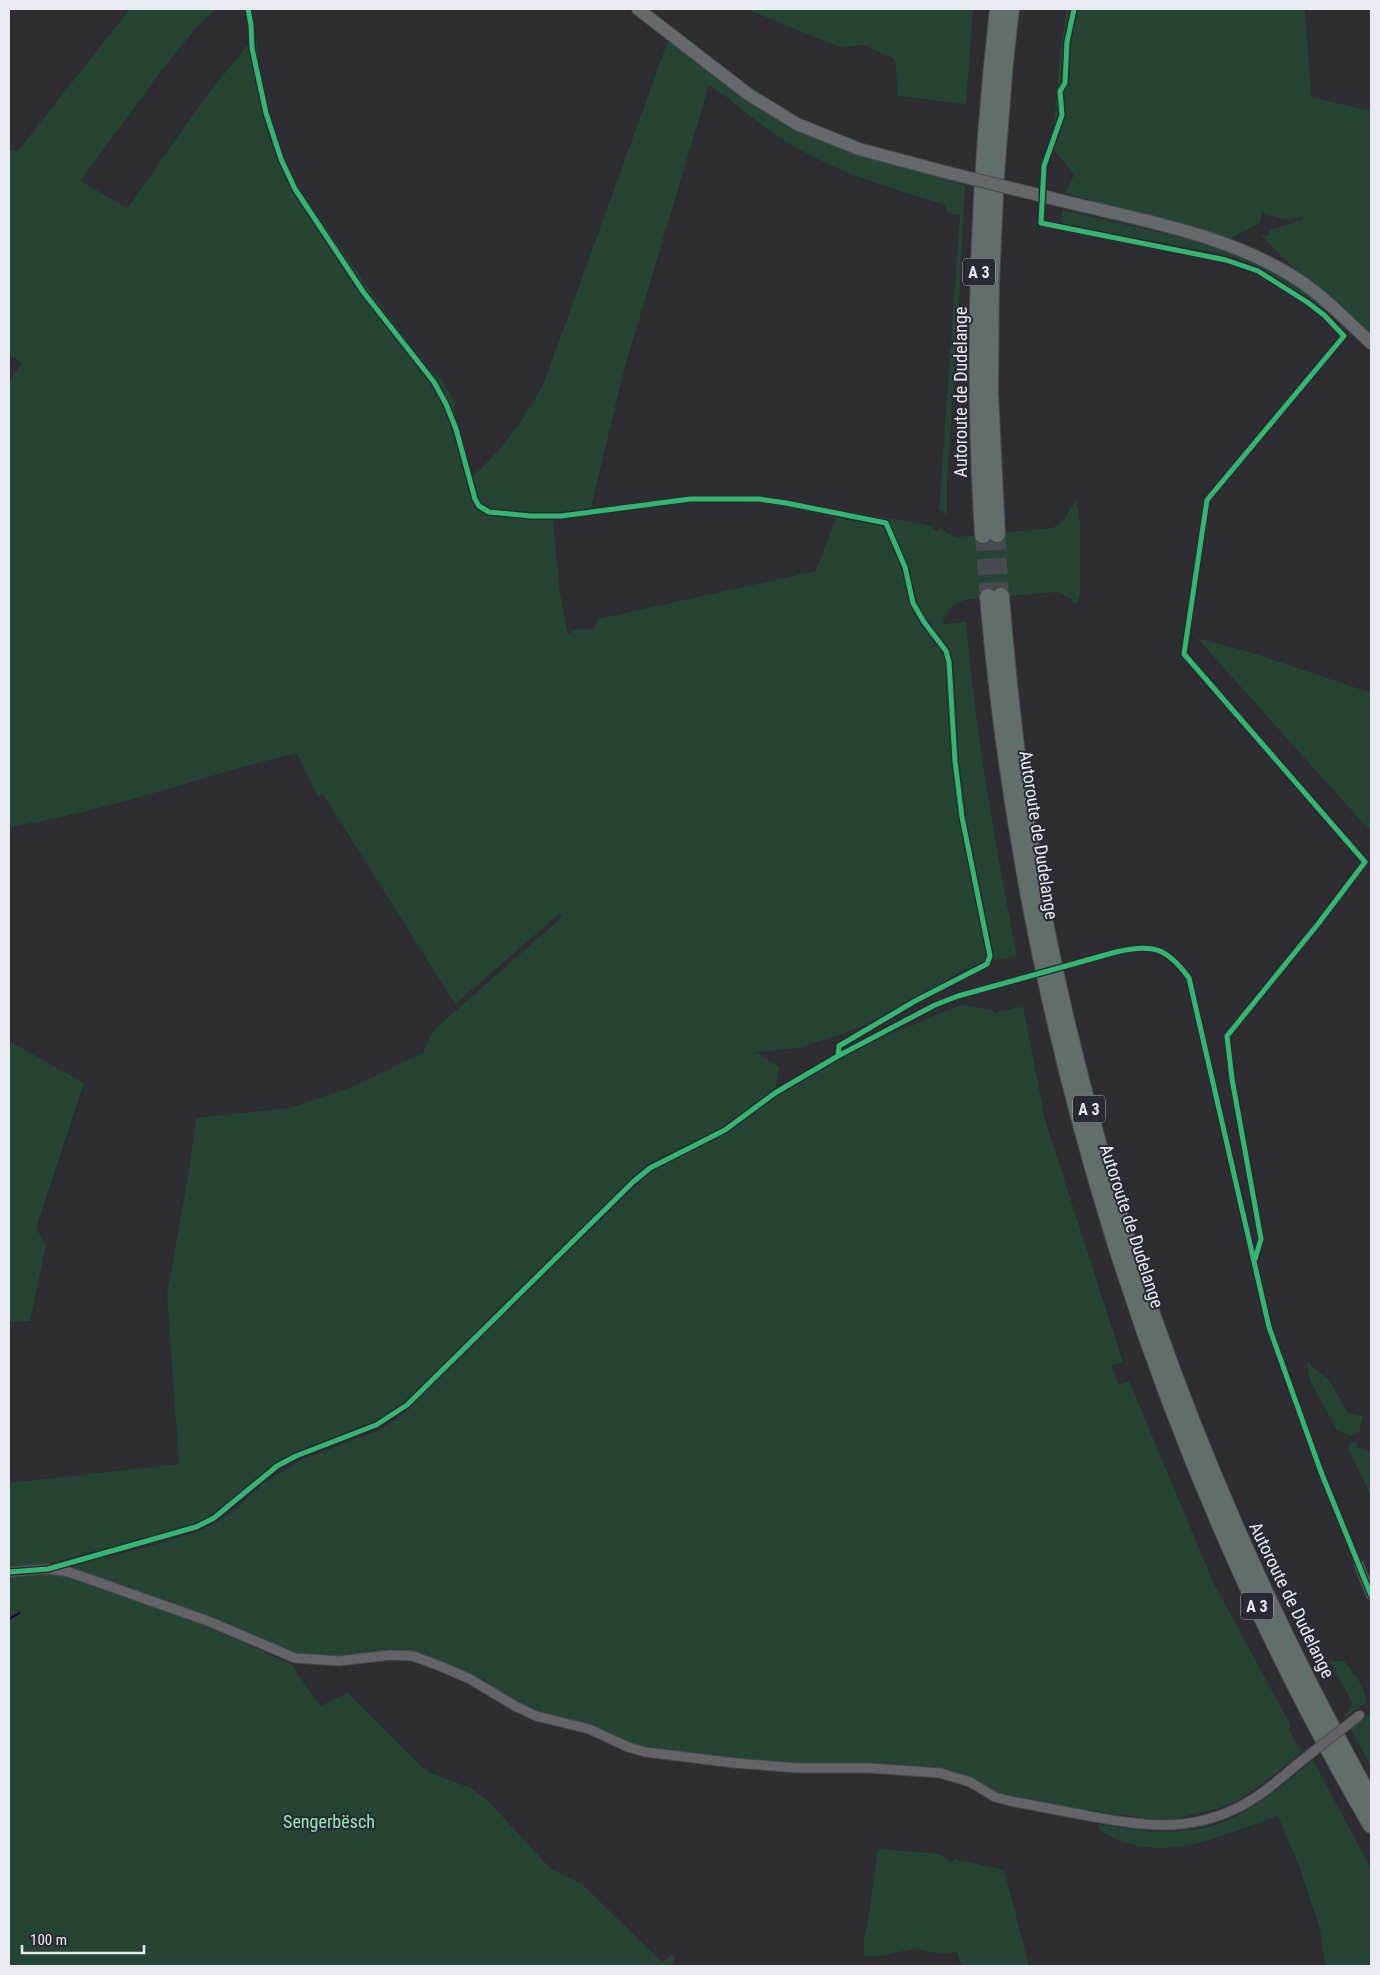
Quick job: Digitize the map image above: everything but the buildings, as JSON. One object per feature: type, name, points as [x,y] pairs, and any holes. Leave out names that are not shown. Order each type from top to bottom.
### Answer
[{"type":"highway","name":"Autoroute de Dudelange","points":[[998,9],[984,169],[979,281],[978,390],[980,482],[990,534],[991,283],[1004,62],[1011,9]]},
{"type":"highway","name":"Autoroute de Dudelange","points":[[1371,1800],[1267,1598],[1239,1536],[1172,1373],[1144,1295],[1074,1051],[1025,813],[994,597],[1003,736],[1026,891],[1083,1139],[1106,1216],[1160,1376],[1228,1543],[1278,1650],[1371,1825]]},
{"type":"main road","points":[[638,9],[748,94],[797,124],[859,149],[1203,237],[1246,251],[1303,283],[1371,343]]},
{"type":"street","points":[[1359,1565],[1371,1595]]},
{"type":"street","points":[[9,1572],[48,1569],[69,1572],[208,1621],[295,1658],[339,1661],[390,1655],[413,1656],[470,1679],[515,1706],[536,1716],[590,1729],[628,1747],[645,1752],[788,1768],[869,1768],[940,1773],[970,1782],[996,1797],[1010,1801],[1148,1826],[1176,1825],[1203,1821],[1235,1809],[1260,1794],[1360,1715]]},
{"type":"green space","points":[[130,9],[216,9],[197,27],[161,71],[80,181],[128,208],[204,99],[248,45],[247,26],[253,9],[257,47],[268,103],[278,140],[290,169],[307,200],[370,291],[434,374],[440,377],[455,402],[454,410],[473,476],[495,454],[512,433],[543,385],[668,41],[713,75],[758,105],[839,147],[965,185],[947,480],[947,514],[939,510],[960,215],[947,212],[945,205],[856,176],[814,157],[773,133],[709,85],[624,370],[591,508],[690,495],[754,495],[918,523],[930,526],[937,532],[941,527],[947,533],[957,537],[1053,528],[1064,520],[1076,499],[1080,524],[1080,593],[1075,604],[1070,598],[1058,592],[964,600],[951,607],[943,620],[944,624],[966,622],[987,790],[1017,956],[996,960],[990,956],[986,964],[962,970],[911,1004],[847,1032],[798,1048],[756,1052],[779,1067],[775,1093],[838,1056],[871,1040],[961,1005],[993,1010],[994,1013],[1023,1006],[1045,1120],[1123,1362],[1111,1366],[1119,1385],[1129,1381],[1214,1584],[1290,1724],[1289,1730],[1302,1752],[1257,1788],[1223,1807],[1166,1821],[995,1797],[940,1773],[797,1768],[645,1752],[589,1729],[536,1716],[488,1690],[486,1680],[423,1655],[397,1649],[332,1656],[293,1653],[282,1650],[258,1637],[74,1568],[73,1564],[141,1549],[197,1532],[216,1523],[236,1509],[264,1483],[301,1460],[380,1430],[404,1414],[457,1359],[653,1169],[726,1132],[743,1121],[742,1116],[722,1128],[653,1161],[643,1168],[400,1406],[385,1418],[295,1453],[270,1466],[230,1503],[209,1517],[191,1525],[48,1564],[9,1568],[9,1483],[179,1464],[167,1294],[189,1171],[196,1118],[290,1108],[352,1087],[423,1053],[433,1031],[562,917],[559,914],[455,1004],[323,794],[318,797],[297,753],[118,803],[9,827],[9,381],[22,363],[9,355],[9,149],[17,152]],"holes":[[[689,502],[734,502],[775,505],[836,518],[816,571],[598,619],[593,628],[585,630],[578,628],[568,634],[560,594],[553,520]]]},
{"type":"green space","points":[[746,9],[973,9],[966,104],[898,96],[895,59],[864,45],[840,47]]},
{"type":"green space","points":[[1067,9],[1305,9],[1311,97],[1371,111],[1371,337],[1301,275],[1262,236],[1263,234],[1265,236],[1271,234],[1268,230],[1303,220],[1303,217],[1281,219],[1262,212],[1260,223],[1230,239],[1065,193],[1074,175],[1052,147],[1061,45]]},
{"type":"green space","points":[[1062,210],[1219,246],[1273,271],[1307,292],[1330,310],[1326,314],[1305,297],[1260,268],[1231,256],[1062,224]]},
{"type":"green space","points":[[1197,638],[1253,653],[1371,693],[1371,832]]},
{"type":"green space","points":[[9,1041],[84,1083],[36,1228],[46,1245],[30,1321],[9,1322]]},
{"type":"green space","points":[[1307,1362],[1329,1380],[1348,1413],[1363,1416],[1359,1432],[1351,1436],[1337,1430],[1310,1380]]},
{"type":"green space","points":[[1356,1441],[1358,1447],[1371,1453],[1371,1496],[1348,1448],[1351,1443]]},
{"type":"green space","name":"Sengerbësch","points":[[52,1573],[64,1575],[201,1624],[291,1664],[320,1706],[348,1693],[423,1768],[433,1774],[471,1788],[488,1801],[551,1869],[582,1884],[663,1963],[671,1955],[675,1956],[673,1966],[9,1966],[9,1577]]},
{"type":"green space","points":[[1330,1661],[1344,1661],[1364,1690],[1366,1702],[1342,1720],[1353,1704]]},
{"type":"green space","points":[[1371,1712],[1371,1766],[1350,1729]]},
{"type":"green space","points":[[1313,1760],[1371,1869],[1371,1966],[1325,1966],[1320,1929],[1298,1863],[1278,1816],[1211,1839],[1167,1848],[1145,1847],[1123,1842],[1100,1831],[1098,1824],[1146,1831],[1178,1831],[1194,1830],[1226,1821],[1249,1809]]},
{"type":"green space","points":[[878,1849],[940,1854],[951,1863],[955,1859],[1004,1870],[1029,1966],[962,1966],[957,1952],[942,1954],[913,1949],[881,1956],[864,1956],[864,1940]]},
{"type":"waterway","points":[[9,1619],[19,1613]]},
{"type":"tunnel","points":[[997,534],[1001,596]]},
{"type":"tunnel","points":[[983,535],[988,597]]},
{"type":"cycle path","points":[[248,9],[252,48],[266,113],[281,159],[295,189],[364,293],[434,382],[446,404],[456,429],[475,499],[479,506],[489,512],[530,516],[561,516],[690,499],[759,499],[886,523],[905,567],[913,603],[924,622],[946,651],[949,662],[955,761],[962,817],[990,956],[987,964],[915,1001],[839,1046],[838,1056]]},
{"type":"cycle path","points":[[1074,9],[1067,42],[1065,83],[1060,91],[1062,115],[1044,166],[1041,223],[1226,260],[1258,271],[1307,302],[1324,315],[1344,336],[1207,500],[1184,654],[1365,862],[1318,924],[1227,1036],[1232,1079],[1261,1239],[1255,1259]]},
{"type":"cycle path","points":[[9,1572],[48,1569],[196,1527],[214,1518],[277,1466],[296,1456],[376,1425],[407,1405],[633,1182],[650,1168],[725,1130],[775,1093],[838,1056],[935,1005],[958,996],[1116,952],[1150,948],[1158,950],[1174,960],[1189,978],[1269,1327],[1321,1472],[1371,1595]]}]
